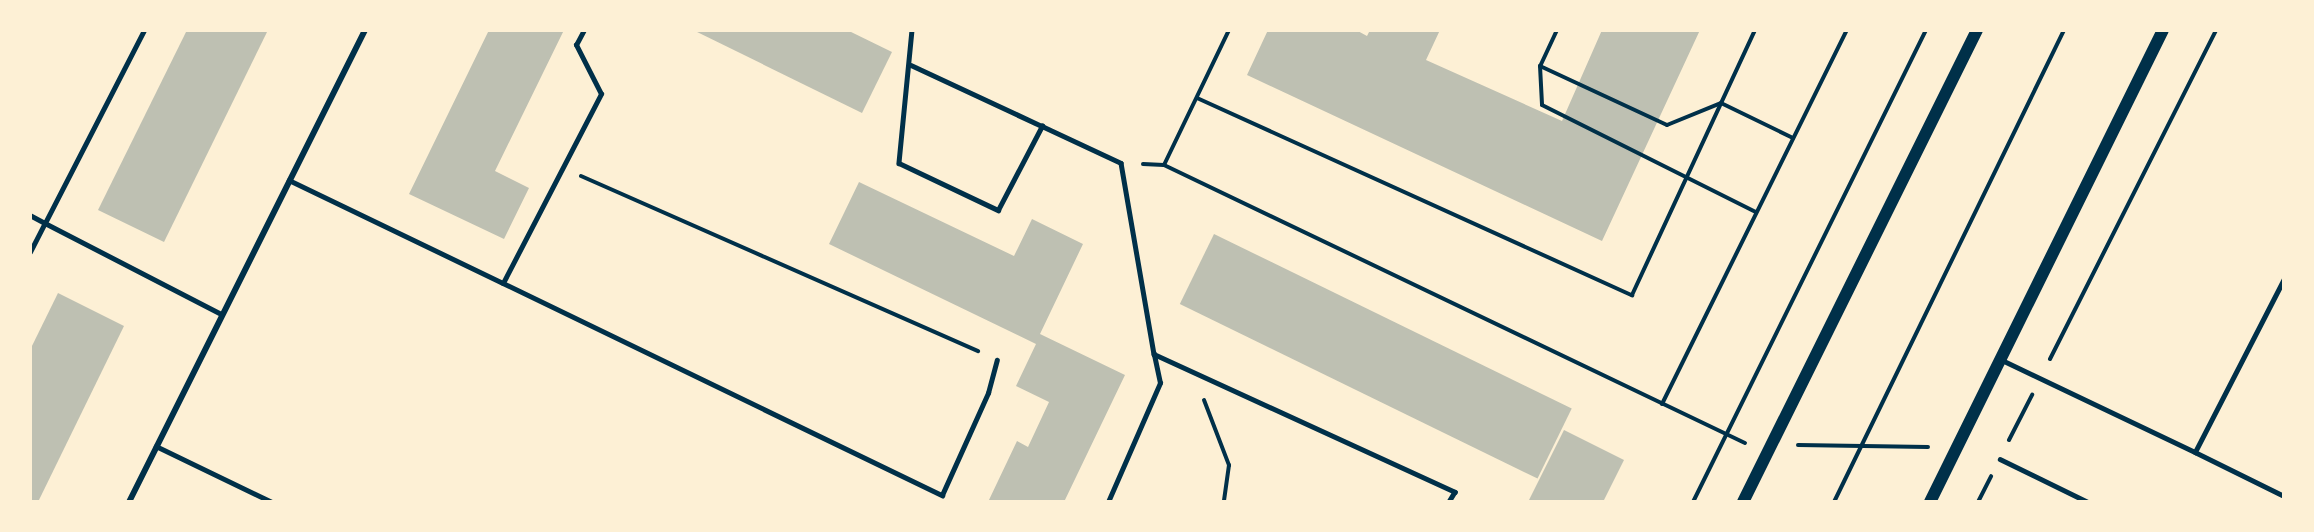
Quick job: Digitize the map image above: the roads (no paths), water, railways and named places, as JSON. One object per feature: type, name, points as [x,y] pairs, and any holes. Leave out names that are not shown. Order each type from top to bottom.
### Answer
[{"type":"main road","points":[[1743,502],[1977,30]]},
{"type":"main road","points":[[1930,502],[2163,30]]},
{"type":"street","points":[[129,502],[365,30]]},
{"type":"lane","points":[[30,252],[144,30]]},
{"type":"lane","points":[[503,283],[601,94],[576,45],[584,30]]},
{"type":"lane","points":[[912,30],[911,65],[899,163],[998,210],[1042,126]]},
{"type":"lane","points":[[911,65],[1121,163],[1160,384],[1107,502]]},
{"type":"lane","points":[[289,180],[942,495],[988,393],[997,360]]},
{"type":"lane","points":[[30,215],[222,314]]},
{"type":"lane","points":[[2195,452],[2284,279]]},
{"type":"lane","points":[[1154,354],[1455,492],[1449,502]]},
{"type":"lane","points":[[2001,359],[2284,496]]},
{"type":"lane","points":[[156,446],[272,502]]},
{"type":"lane","points":[[2000,459],[2088,502]]}]
